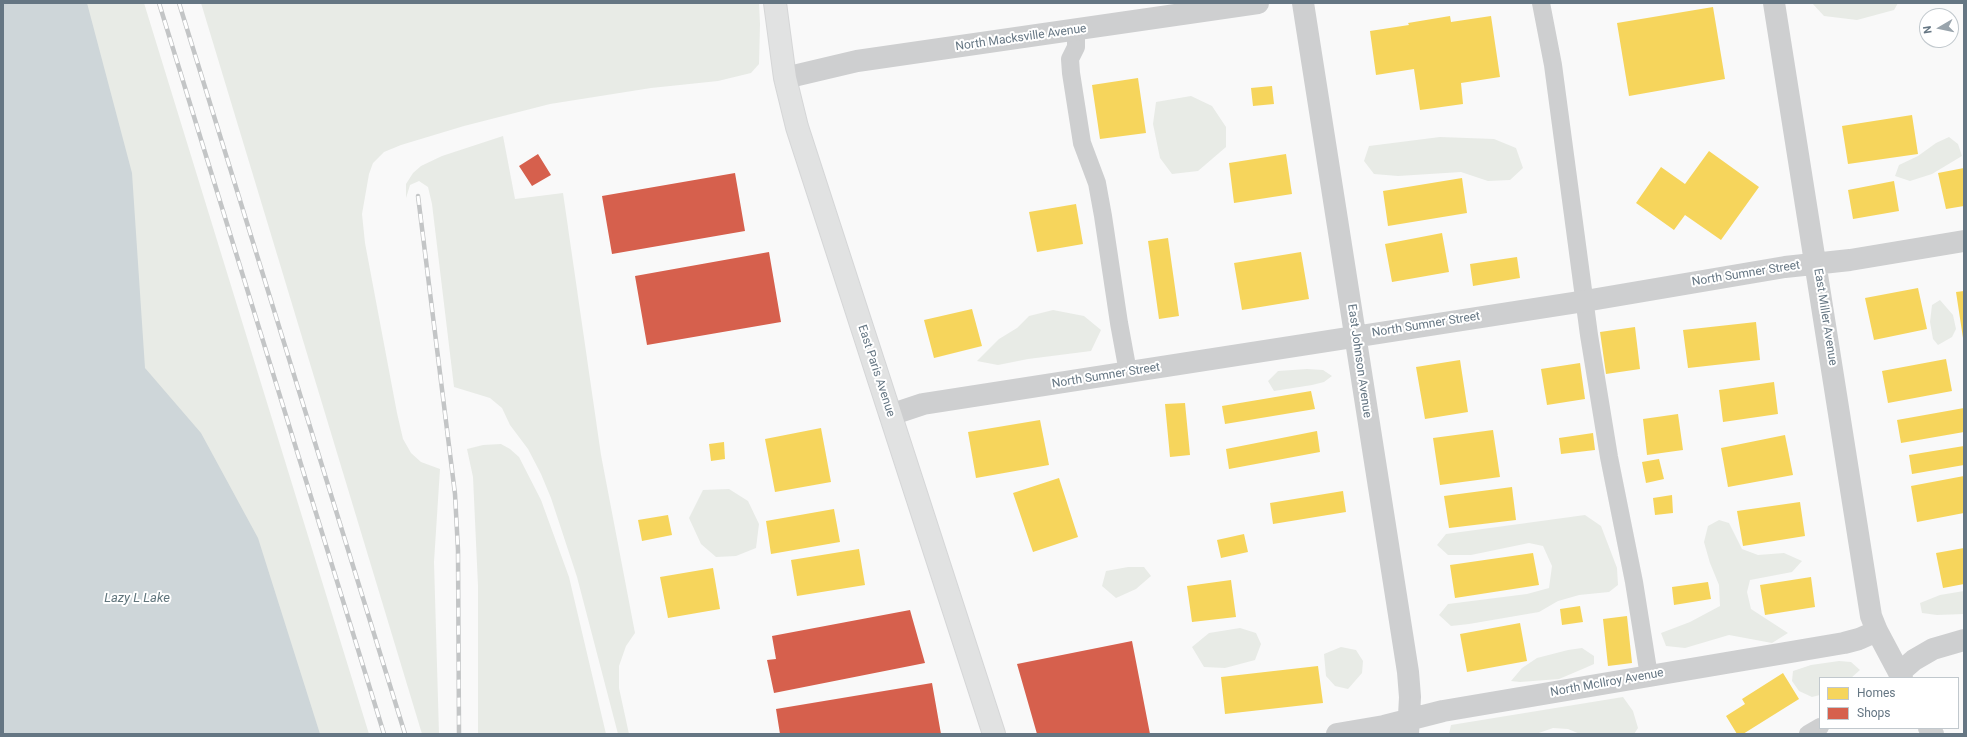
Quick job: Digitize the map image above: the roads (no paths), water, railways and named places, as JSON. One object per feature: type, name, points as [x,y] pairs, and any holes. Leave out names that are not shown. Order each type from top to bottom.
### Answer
[{"type":"street","name":"East Paris Avenue","points":[[775,3],[785,78],[806,154],[994,734]]},
{"type":"street","name":"North Macksville Avenue","points":[[785,78],[857,61],[1258,3]]},
{"type":"street","name":"East Johnson Avenue","points":[[1303,3],[1408,672],[1410,697],[1409,726]]},
{"type":"street","name":"East Miller Avenue","points":[[1774,3],[1871,616],[1898,676]]},
{"type":"street","name":"North Sumner Street","points":[[890,415],[923,404],[1585,301],[1785,267],[1850,260],[1964,241]]},
{"type":"street","name":"North McIlroy Avenue","points":[[1337,734],[1384,726],[1409,726],[1443,711],[1844,643],[1859,639],[1877,631]]},
{"type":"street","points":[[1898,676],[1914,660],[1933,649],[1964,640]]},
{"type":"lane","points":[[1542,3],[1553,65],[1585,301],[1609,457],[1634,582],[1649,676]]},
{"type":"lane","points":[[1076,30],[1076,47],[1070,59],[1071,73],[1082,143],[1097,183],[1128,372]]},
{"type":"lane","points":[[1808,734],[1819,728]]},
{"type":"water","name":"Lazy L Lake","points":[[3,3],[87,3],[132,173],[145,368],[201,433],[258,538],[320,734],[3,734]]},
{"type":"railway","points":[[159,3],[384,734]]},
{"type":"railway","points":[[179,3],[405,734]]},
{"type":"railway","points":[[418,196],[455,494],[458,550],[459,734]]}]
